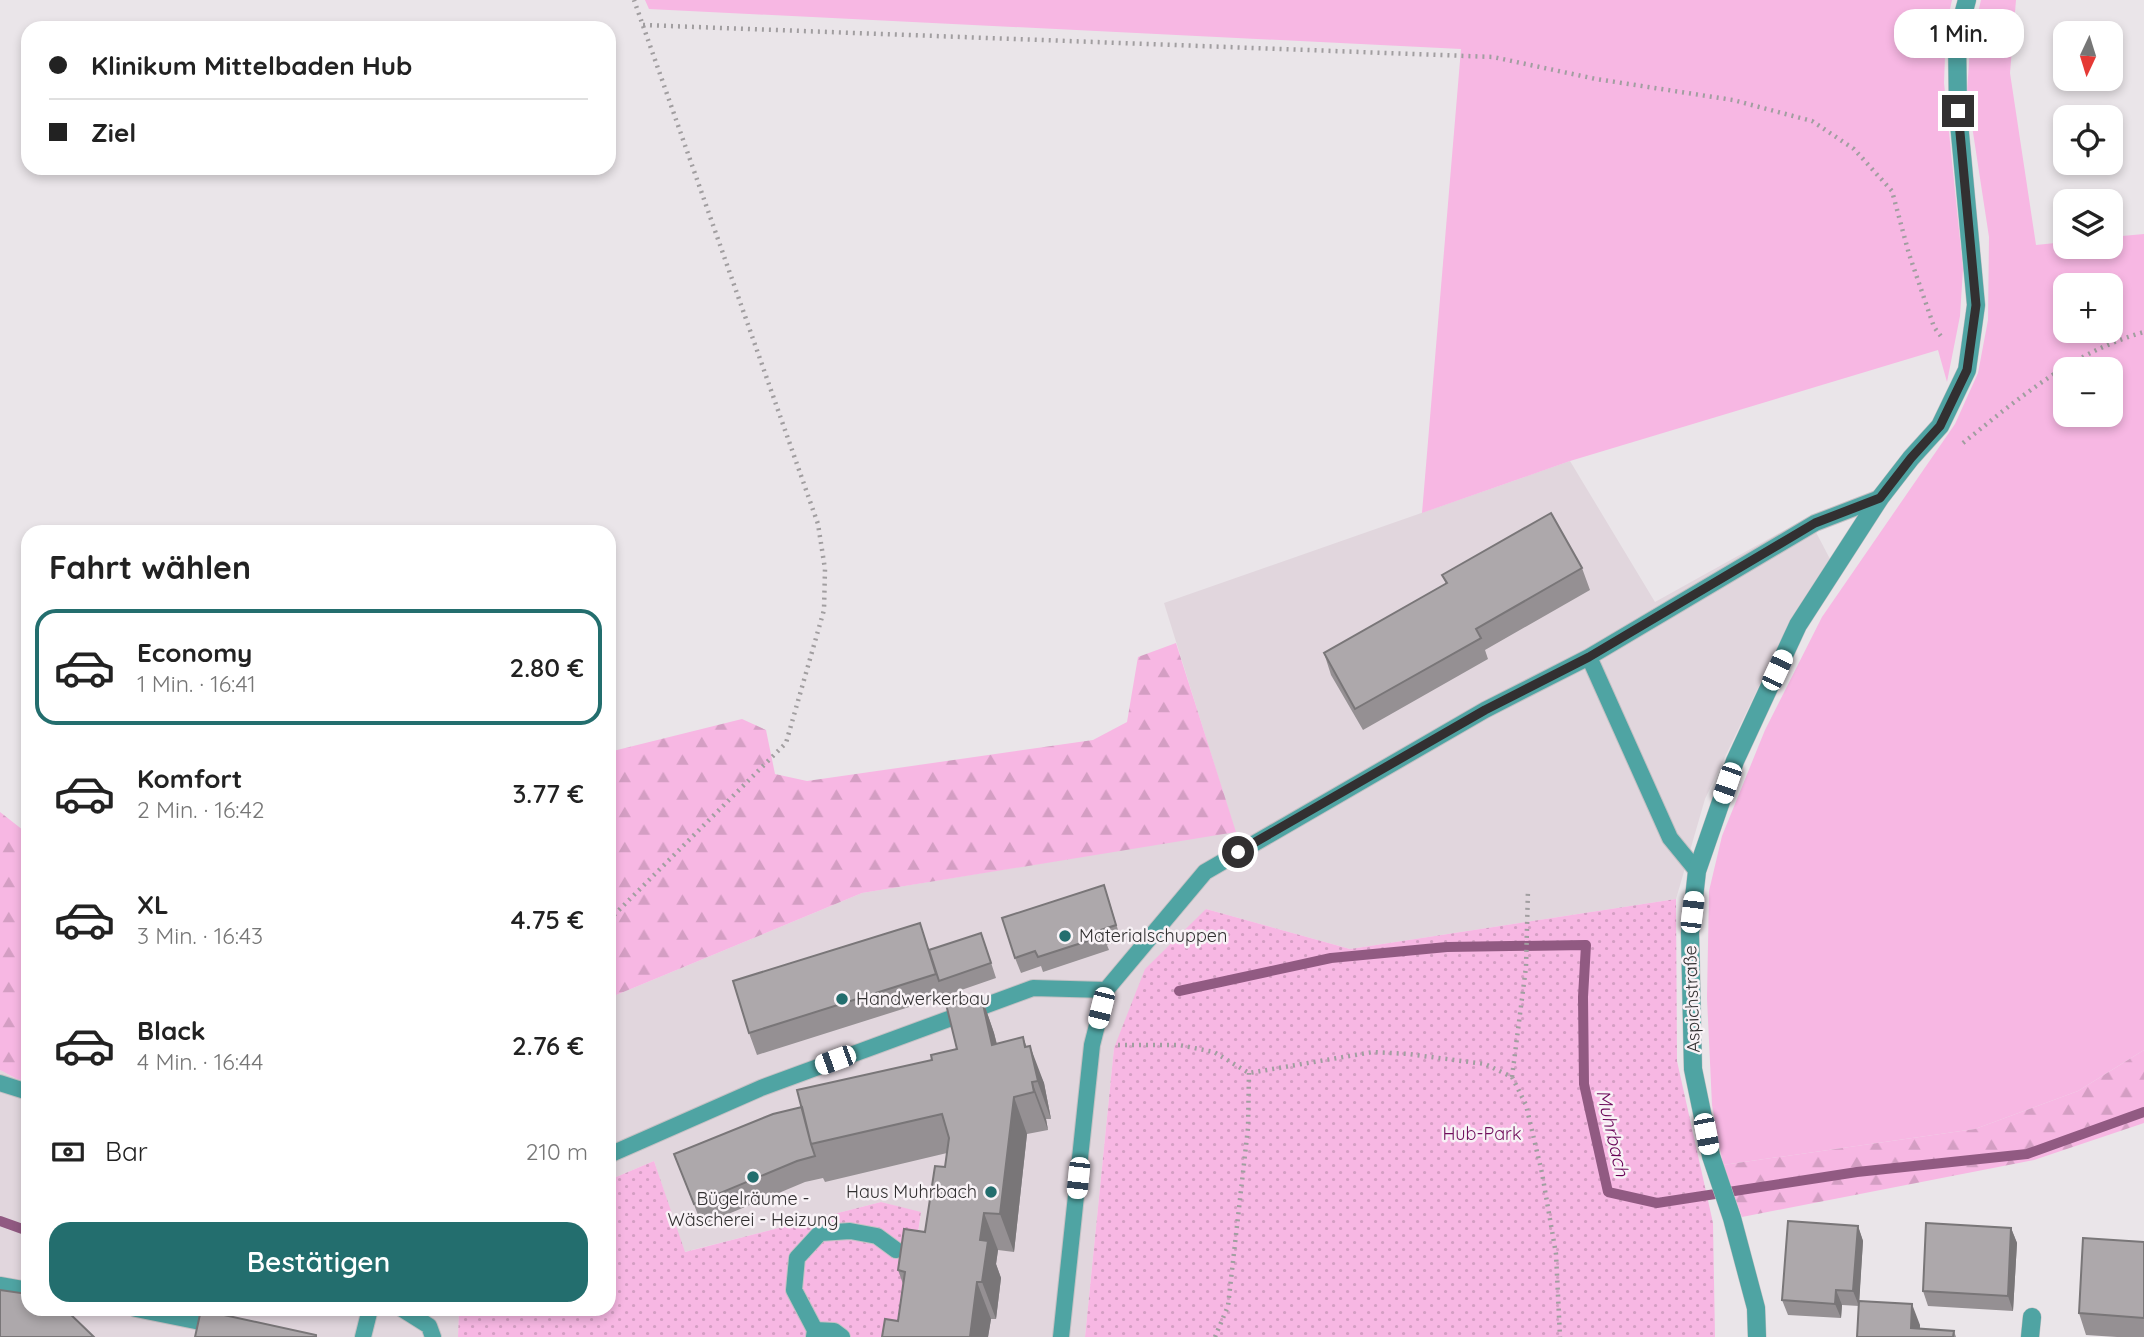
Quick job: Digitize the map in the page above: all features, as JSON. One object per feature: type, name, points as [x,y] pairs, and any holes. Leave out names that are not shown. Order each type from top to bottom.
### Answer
[{"type":"street","name":"Aspichstraße","points":[[1757,1337],[1756,1308],[1732,1218],[1711,1156],[1693,1069],[1690,933],[1697,871],[1735,761],[1798,625],[1880,498],[1940,426],[1967,370],[1976,305],[1958,111],[1957,37],[1967,0]]},
{"type":"street","points":[[2030,1337],[2032,1317]]},
{"type":"lane","points":[[1061,1337],[1092,1045],[1106,990],[1206,872],[1485,710],[1589,657],[1815,523],[1880,498]]},
{"type":"lane","points":[[1589,657],[1670,838],[1697,871]]},
{"type":"lane","points":[[616,1152],[761,1088],[1033,988],[1106,990]]},
{"type":"lane","points":[[0,1083],[21,1090]]},
{"type":"lane","points":[[842,1337],[834,1331],[815,1333],[794,1290],[797,1258],[820,1233],[850,1231],[877,1236],[896,1250]]},
{"type":"lane","points":[[0,1285],[21,1289]]},
{"type":"lane","points":[[171,1316],[230,1328]]},
{"type":"lane","points":[[363,1337],[368,1316]]},
{"type":"lane","points":[[413,1316],[429,1326],[433,1337]]},
{"type":"path","points":[[616,913],[786,743],[824,610],[825,569],[818,524],[635,0]]},
{"type":"path","points":[[643,25],[1493,57],[1596,79],[1733,100],[1812,121],[1854,149],[1892,191],[1909,254],[1934,327],[1967,370]]},
{"type":"path","points":[[1955,450],[2017,400],[2078,358],[2144,332]]},
{"type":"path","points":[[1528,888],[1526,967],[1512,1077],[1526,1105],[1542,1173],[1556,1254],[1560,1337]]},
{"type":"path","points":[[1092,1045],[1179,1045],[1214,1052],[1249,1073],[1373,1052],[1485,1064],[1512,1077]]},
{"type":"path","points":[[1215,1337],[1228,1306],[1248,1128],[1249,1073]]},
{"type":"shaded area","points":[[1570,461],[1655,602],[1808,517],[1830,559],[1767,669],[1705,799],[1676,899],[1350,949],[1206,909],[1114,1048],[1085,1337],[903,1337],[921,1213],[881,1202],[684,1252],[654,1161],[616,1177],[616,995],[862,893],[1235,831],[1164,603]]},
{"type":"shaded area","points":[[0,1070],[21,1080],[21,1316],[459,1316],[458,1337],[0,1337]]},
{"type":"green space","points":[[645,0],[1952,0],[1946,27],[1944,83],[1963,269],[1960,316],[1947,382],[1938,350],[1570,461],[1422,513],[1461,49],[649,9]]},
{"type":"green space","points":[[1981,0],[2016,0],[2010,73],[2036,245],[2053,243],[2053,259],[2123,259],[2123,236],[2144,234],[2144,1050],[2078,1091],[1975,1129],[1723,1165],[1712,1105],[1707,998],[1709,891],[1722,836],[1765,730],[1822,617],[1955,424],[1978,373],[1988,320],[1989,237],[1967,93],[1970,46]]},
{"type":"green space","points":[[1176,643],[1236,832],[862,893],[616,995],[616,750],[742,719],[766,730],[775,774],[807,781],[1093,740],[1127,722],[1138,657]]},
{"type":"green space","points":[[0,812],[21,828],[21,1080],[0,1070]]},
{"type":"green space","name":"Hub-Park","points":[[1676,899],[1677,1061],[1713,1223],[1715,1337],[1085,1337],[1114,1048],[1145,969],[1206,909],[1350,949]]},
{"type":"green space","points":[[2144,1050],[2144,1123],[2034,1160],[1742,1217],[1723,1165],[1975,1129],[2078,1091]]},
{"type":"green space","points":[[654,1161],[685,1252],[881,1202],[921,1212],[903,1337],[458,1337],[459,1316],[616,1316],[616,1177]]},
{"type":"building","points":[[1551,513],[1582,568],[1476,629],[1481,638],[1355,709],[1324,653],[1447,583],[1442,575]]},
{"type":"building","name":"Materialschuppen","points":[[1104,885],[1116,925],[1101,930],[1103,936],[1038,957],[1035,951],[1015,958],[1002,918]]},
{"type":"building","points":[[920,923],[936,974],[749,1033],[733,981]]},
{"type":"building","points":[[981,933],[991,963],[939,981],[929,950]]},
{"type":"building","points":[[981,995],[992,1045],[1023,1037],[1025,1047],[1030,1046],[1038,1081],[1032,1082],[1034,1092],[1014,1097],[1000,1214],[984,1213],[980,1240],[988,1241],[982,1282],[977,1282],[970,1337],[882,1337],[885,1319],[898,1321],[905,1272],[898,1270],[904,1229],[925,1232],[935,1166],[945,1167],[949,1138],[942,1114],[811,1144],[797,1090],[932,1060],[931,1055],[957,1049],[946,1004]]},
{"type":"building","points":[[802,1107],[815,1156],[694,1204],[674,1154],[773,1114]]},
{"type":"building","points":[[1788,1221],[1858,1226],[1853,1291],[1836,1290],[1835,1304],[1782,1300]]},
{"type":"building","points":[[1926,1223],[2011,1228],[2008,1296],[1923,1291]]},
{"type":"building","points":[[2083,1238],[2144,1242],[2144,1318],[2079,1313]]},
{"type":"building","points":[[0,1290],[21,1293],[21,1316],[72,1316],[94,1337],[0,1337]]},
{"type":"building","points":[[1859,1301],[1912,1304],[1911,1328],[1954,1331],[1953,1337],[1857,1337]]},
{"type":"building","points":[[200,1316],[229,1316],[316,1335],[316,1337],[195,1337]]},
{"type":"waterway","name":"Muhrbach","points":[[1179,991],[1331,958],[1447,947],[1586,945],[1583,997],[1584,1084],[1608,1192],[1657,1203],[1857,1172],[2027,1154],[2144,1112]]},
{"type":"waterway","name":"Muhrbach","points":[[0,1221],[21,1228]]},
{"type":"place","name":"Materialschuppen","points":[[1065,936]]},
{"type":"place","name":"Handwerkerbau","points":[[842,999]]},
{"type":"place","name":"Bügelräume - Wäscherei - Heizung","points":[[753,1177]]},
{"type":"place","name":"Haus Muhrbach","points":[[991,1192]]},
{"type":"route","points":[[1238,852],[1485,710],[1589,657],[1815,523],[1880,498],[1940,426],[1967,370],[1976,305],[1958,111]]}]
